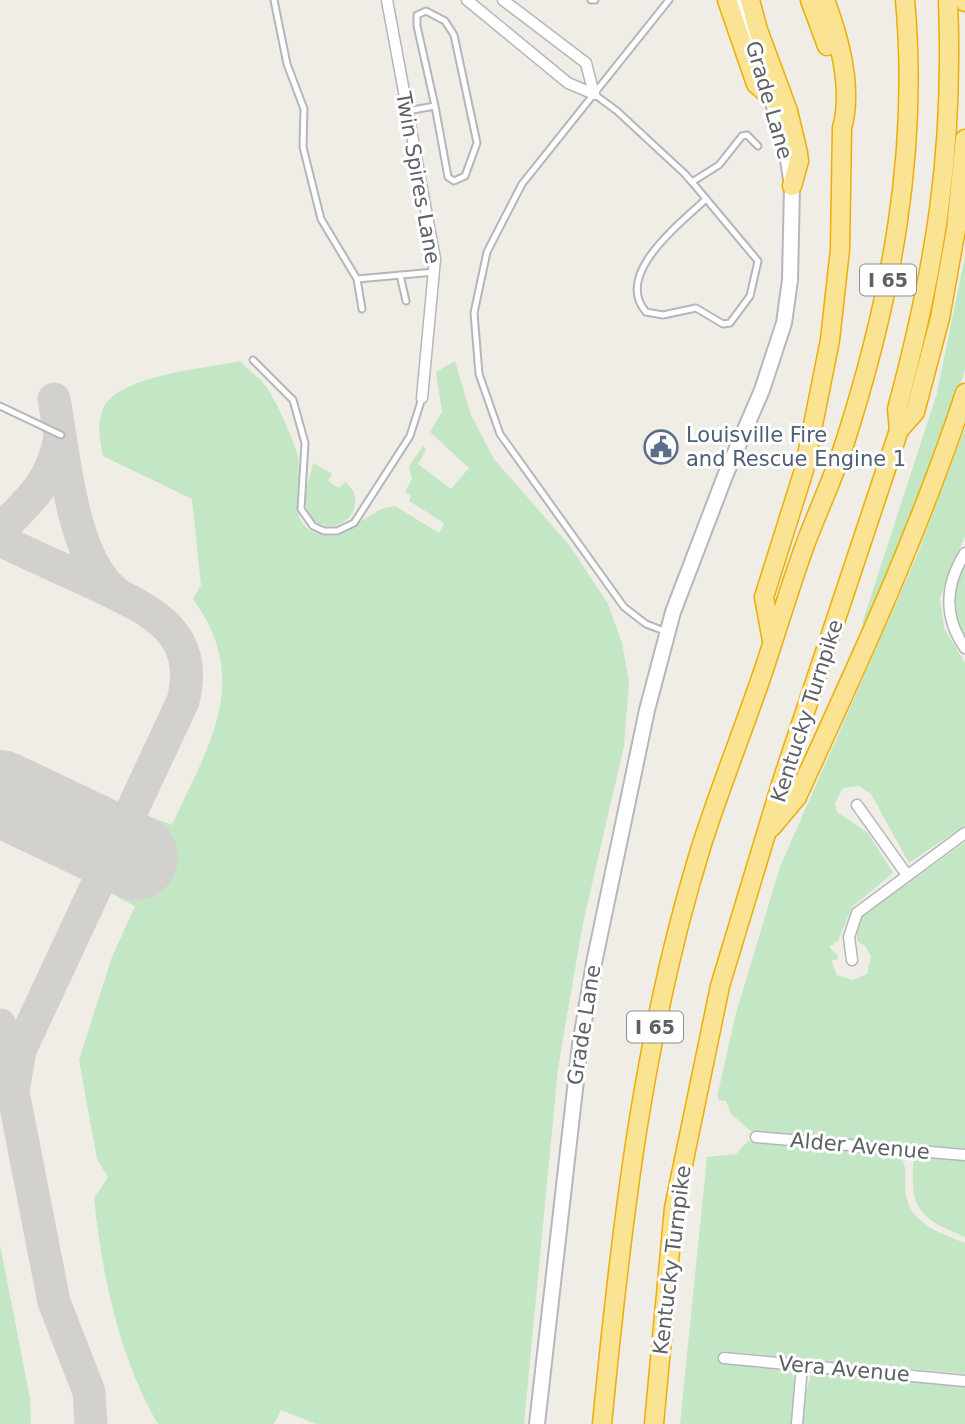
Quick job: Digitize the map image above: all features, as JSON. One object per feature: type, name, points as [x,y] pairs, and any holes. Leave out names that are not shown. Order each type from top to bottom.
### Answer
[{"type":"highway","points":[[810,0],[830,55],[837,115],[842,128]]},
{"type":"highway","points":[[773,645],[764,597],[804,470],[830,340],[840,249],[842,128],[846,114],[842,63],[825,0]]},
{"type":"highway","name":"I 65","points":[[602,1424],[630,1168],[653,1035],[679,921],[804,548],[845,444],[881,315],[897,229],[910,123],[910,49],[905,0]]},
{"type":"highway","name":"Kentucky Turnpike","points":[[654,1424],[670,1242],[698,1079],[735,931],[899,430],[898,409],[931,275],[944,184],[950,93],[948,0]]},
{"type":"highway","points":[[739,2],[756,84],[773,99]]},
{"type":"highway","points":[[739,2],[758,30],[788,111],[799,161],[792,186]]},
{"type":"highway","points":[[899,430],[915,412],[940,318],[956,229],[965,139]]},
{"type":"highway","points":[[767,833],[797,797],[897,579],[926,508],[965,393]]},
{"type":"main road","name":"Grade Lane","points":[[537,1424],[580,1045],[646,710],[667,632],[724,476],[762,390],[784,323],[792,249],[792,186],[785,140],[773,99]]},
{"type":"street","name":"Twin Spires Lane","points":[[387,0],[435,272],[422,398]]},
{"type":"street","points":[[467,0],[568,83],[594,94]]},
{"type":"street","points":[[503,0],[586,63],[594,94]]},
{"type":"street","points":[[965,553],[955,571],[948,598],[952,627],[965,648]]},
{"type":"street","points":[[857,805],[907,875]]},
{"type":"street","points":[[852,960],[849,937],[857,913],[965,833]]},
{"type":"street","name":"Alder Avenue","points":[[756,1137],[965,1155]]},
{"type":"street","name":"Vera Avenue","points":[[724,1358],[965,1381]]},
{"type":"street","points":[[797,1424],[802,1366]]},
{"type":"lane","points":[[275,0],[287,64],[304,109],[303,147],[321,219],[357,279],[362,309]]},
{"type":"lane","points":[[667,632],[646,624],[624,607],[576,536],[519,464],[500,434],[479,373],[474,313],[487,252],[522,184],[668,0]]},
{"type":"lane","points":[[426,11],[445,21],[454,35],[477,143],[465,176],[454,181],[449,177],[435,106],[417,26],[417,15],[426,11]]},
{"type":"lane","points":[[594,94],[617,111],[692,182],[758,261],[750,296],[730,323],[723,324],[696,308],[663,315],[646,312],[641,306],[638,283],[645,263],[653,250],[706,199]]},
{"type":"lane","points":[[407,111],[435,106]]},
{"type":"lane","points":[[692,182],[719,165],[742,136],[747,135],[758,146]]},
{"type":"lane","points":[[357,279],[435,272]]},
{"type":"lane","points":[[400,275],[405,300]]},
{"type":"lane","points":[[253,360],[293,400],[305,443],[301,509],[313,526],[324,531],[337,531],[354,523],[410,436],[422,398]]},
{"type":"lane","points":[[0,407],[61,435]]},
{"type":"green space","points":[[965,256],[965,370],[921,500],[869,626],[862,624],[937,393]]},
{"type":"green space","points":[[241,361],[268,390],[295,446],[299,466],[297,507],[300,518],[306,527],[318,534],[336,536],[381,509],[395,506],[439,533],[444,523],[409,501],[411,496],[405,492],[412,479],[409,466],[423,446],[426,450],[418,464],[451,489],[469,468],[430,432],[442,412],[436,372],[455,361],[471,415],[494,459],[570,546],[608,604],[622,643],[629,681],[624,746],[583,923],[558,1068],[524,1424],[316,1424],[281,1410],[274,1424],[158,1424],[133,1371],[114,1315],[94,1198],[108,1177],[97,1159],[79,1060],[112,957],[135,906],[117,897],[153,818],[172,825],[210,740],[219,713],[222,686],[220,658],[211,629],[193,599],[201,585],[192,499],[103,456],[100,419],[104,407],[113,396],[128,387],[187,370]]},
{"type":"green space","points":[[965,428],[965,536],[940,598],[944,628],[965,663],[965,825],[909,863],[871,794],[859,786],[843,788],[835,803],[837,812],[867,832],[893,873],[852,907],[838,941],[829,947],[838,956],[837,960],[831,960],[837,975],[853,980],[867,974],[871,956],[865,946],[857,941],[857,927],[862,917],[965,842],[965,1151],[910,1148],[751,1131],[731,1114],[726,1101],[718,1100],[718,1093],[736,1013],[780,867],[916,558]]},
{"type":"green space","points":[[313,463],[332,474],[328,481],[339,488],[346,482],[354,492],[355,504],[345,521],[327,526],[310,517],[305,501]]},
{"type":"green space","points":[[965,564],[965,638],[957,619],[954,601],[957,583]]},
{"type":"green space","points":[[748,1141],[900,1155],[905,1166],[905,1187],[911,1209],[934,1230],[965,1243],[965,1374],[721,1351],[721,1362],[791,1372],[795,1380],[791,1424],[680,1424],[707,1157],[736,1154]]},
{"type":"green space","points":[[914,1157],[965,1160],[965,1237],[937,1224],[920,1209],[913,1188]]},
{"type":"green space","points":[[0,1245],[30,1398],[31,1424],[0,1424]]},
{"type":"green space","points":[[831,1373],[965,1386],[965,1424],[801,1424],[804,1398],[811,1375]]},
{"type":"taxiway","points":[[54,399],[66,474],[79,529],[99,575],[114,591]]},
{"type":"taxiway","points":[[0,530],[45,479],[60,438]]},
{"type":"taxiway","points":[[0,540],[150,613],[177,639],[184,656],[187,676],[183,701],[20,1050],[13,1091]]},
{"type":"taxiway","points":[[0,1025],[54,1302],[89,1392],[91,1424]]},
{"type":"runway","points":[[0,793],[135,857]]},
{"type":"place","name":"Louisville Fire and Rescue Engine 1","points":[[661,447]]}]
